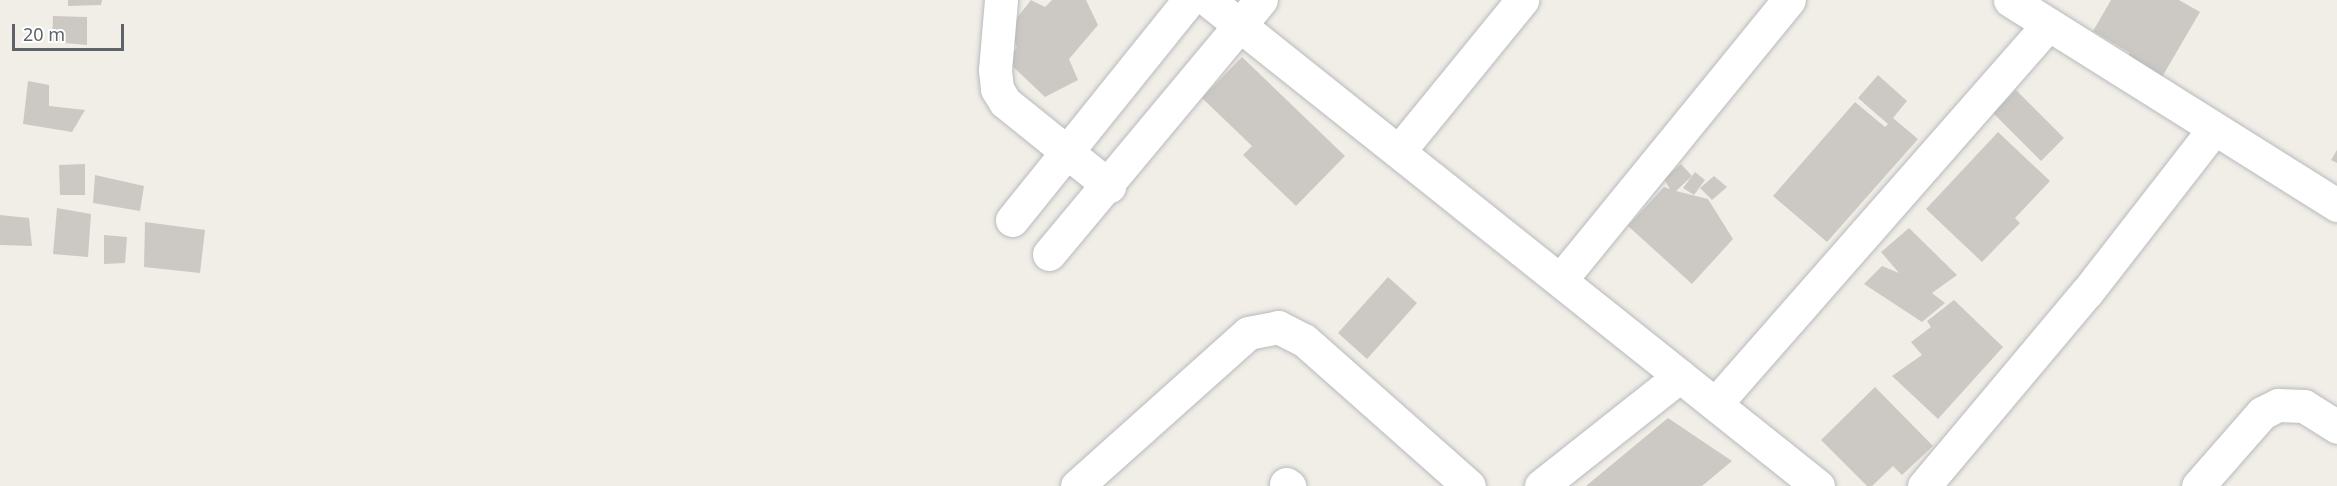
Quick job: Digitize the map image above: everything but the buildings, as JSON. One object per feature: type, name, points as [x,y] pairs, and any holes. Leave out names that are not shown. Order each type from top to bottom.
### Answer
[{"type":"street","points":[[1001,0],[995,70],[997,89],[1005,102],[1065,153],[1109,186]]},
{"type":"street","points":[[1012,220],[1189,0]]},
{"type":"street","points":[[1208,0],[1251,12],[1399,151],[1562,278],[1818,486]]},
{"type":"street","points":[[1399,151],[1522,0]]},
{"type":"street","points":[[1562,278],[1789,0]]},
{"type":"street","points":[[2010,0],[2047,26],[2337,205]]},
{"type":"street","points":[[1049,254],[1109,186],[1251,12]]},
{"type":"street","points":[[1717,402],[2047,26]]},
{"type":"street","points":[[1924,486],[2087,292],[2213,130]]},
{"type":"street","points":[[1077,486],[1248,333],[1278,327],[1304,340],[1469,486]]},
{"type":"street","points":[[1541,486],[1680,376]]},
{"type":"street","points":[[2198,486],[2262,413],[2278,405],[2304,406],[2337,427]]}]
